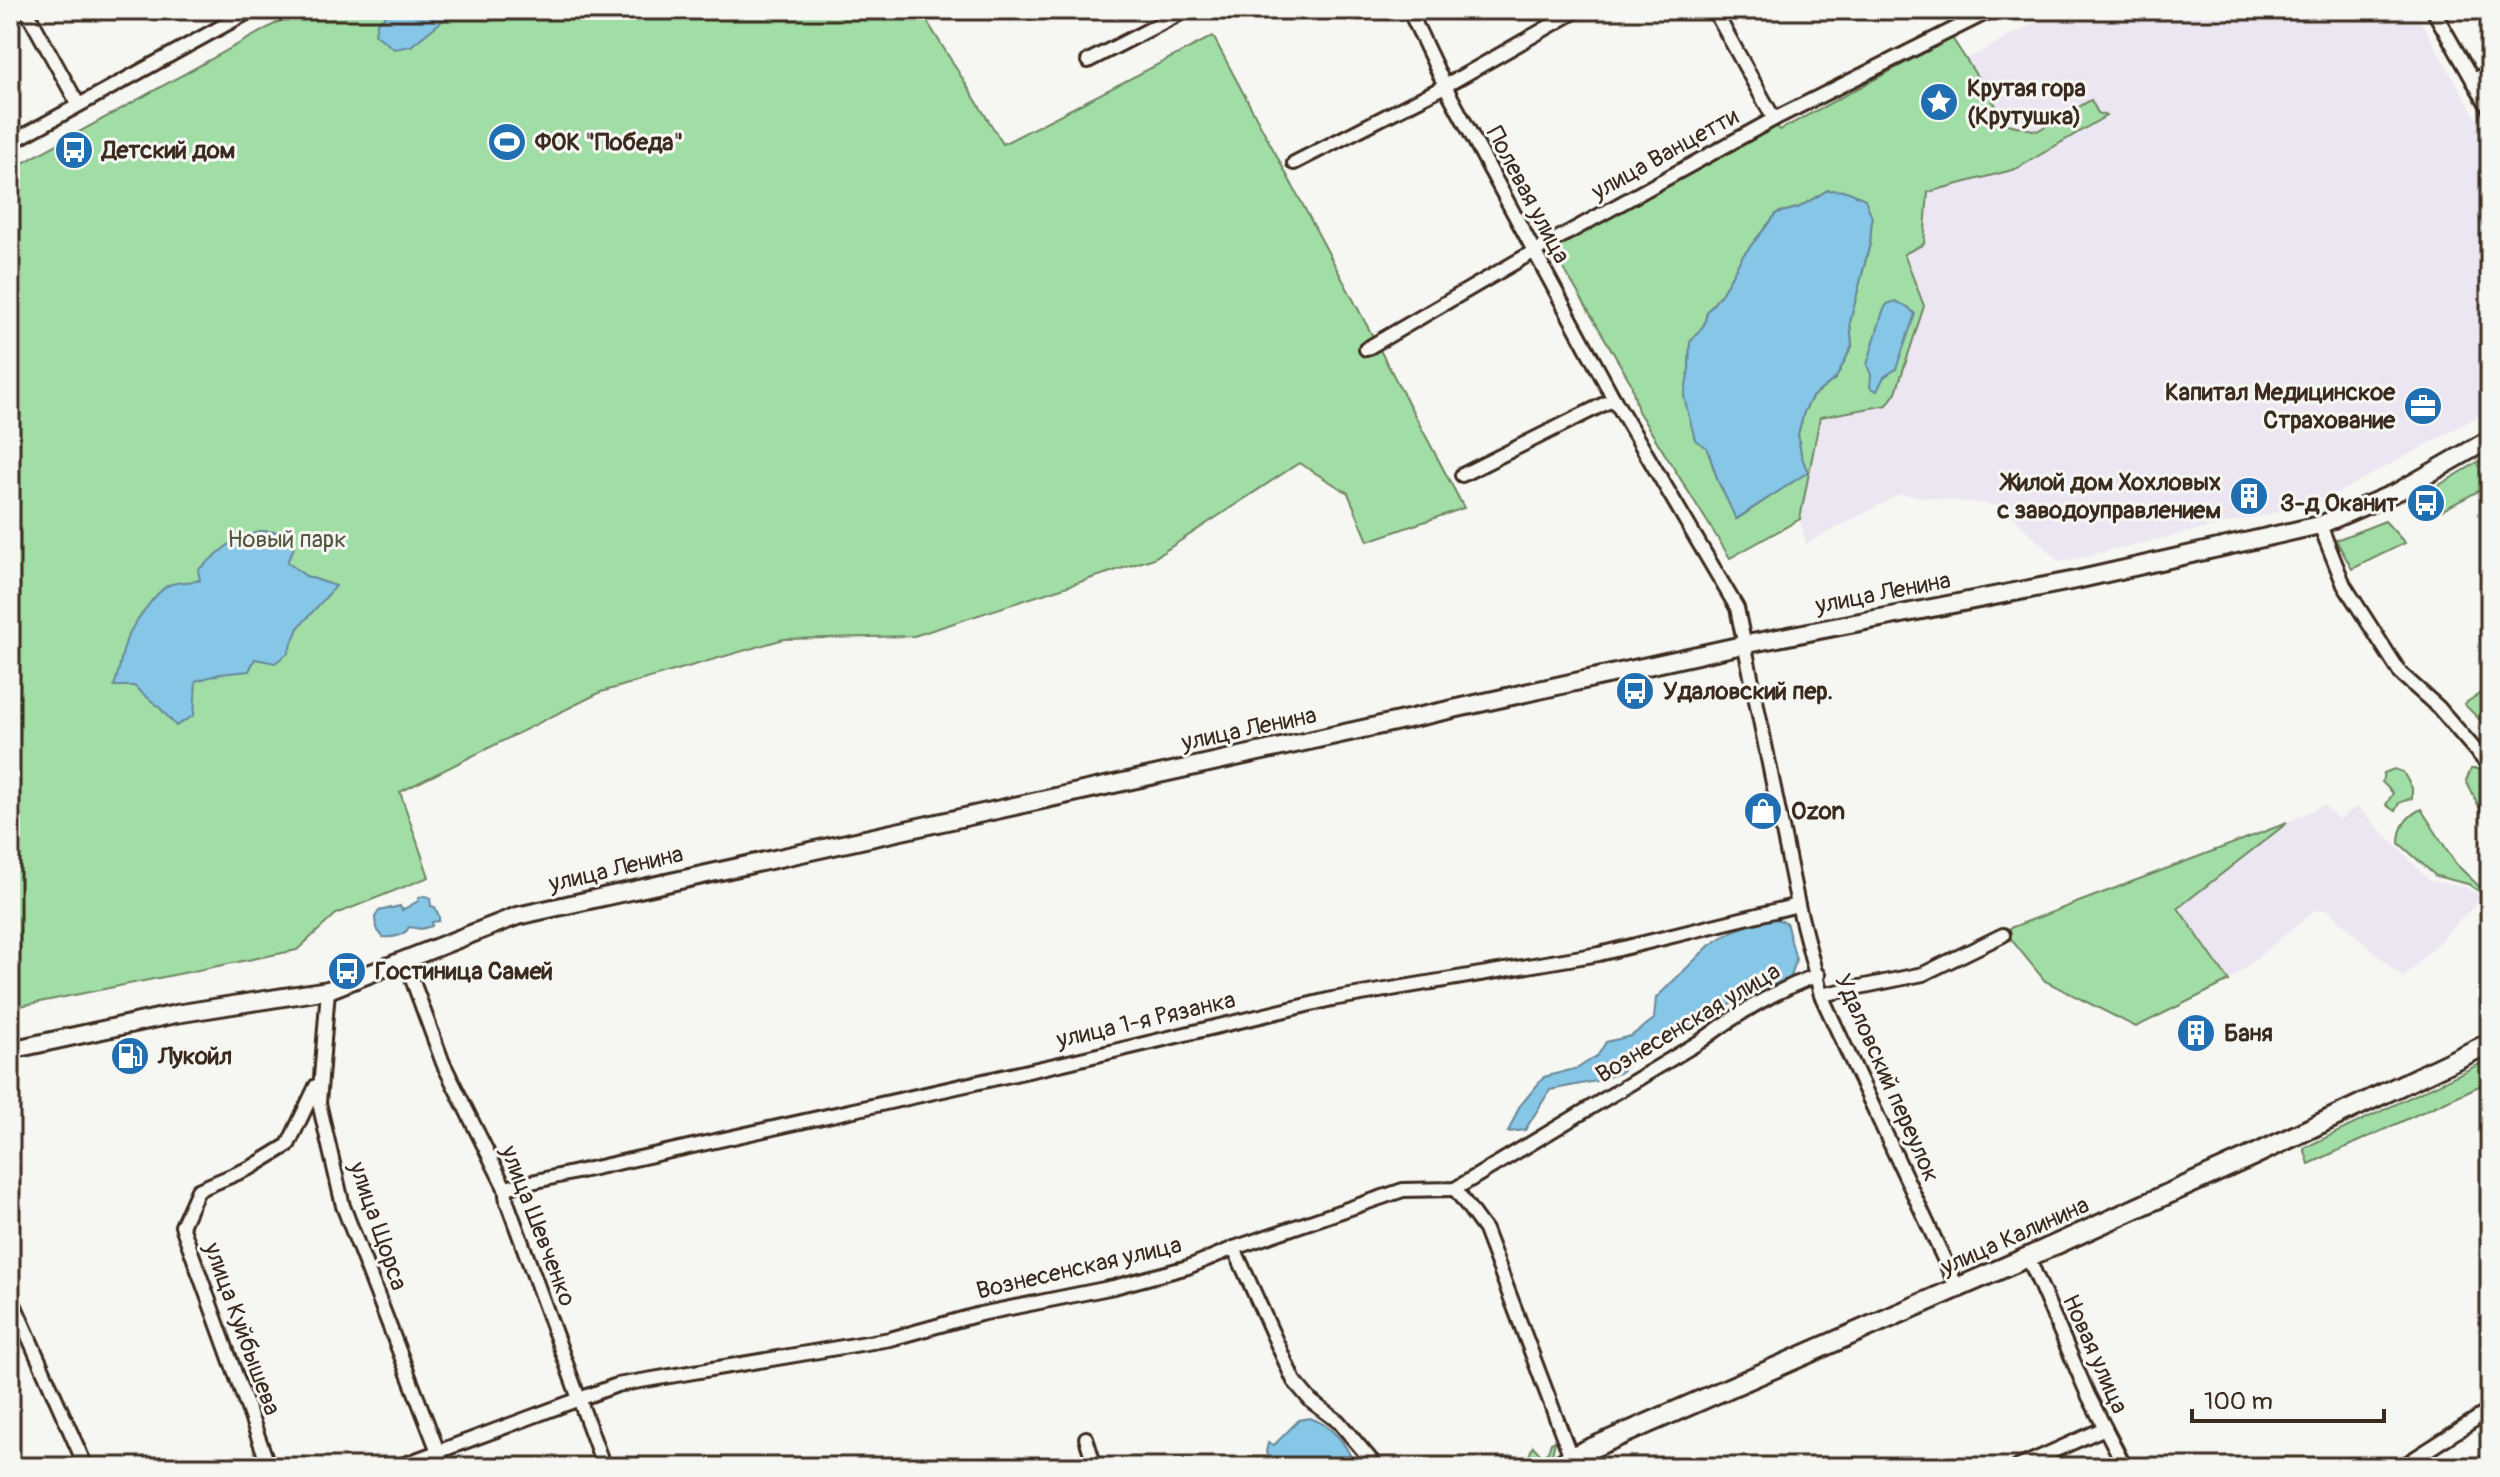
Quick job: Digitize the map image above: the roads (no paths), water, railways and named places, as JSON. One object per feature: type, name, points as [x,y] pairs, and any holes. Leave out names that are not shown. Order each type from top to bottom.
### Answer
[{"type":"main road","name":"улица Калинина","points":[[1564,1462],[2238,1163],[2490,1043]]},
{"type":"street","points":[[26,10],[78,104]]},
{"type":"street","points":[[10,143],[252,10]]},
{"type":"street","points":[[1088,61],[1187,10]]},
{"type":"street","name":"Полевая улица","points":[[1409,10],[1445,86],[1533,252],[1614,399],[1737,608],[1747,644]]},
{"type":"street","points":[[1294,163],[1445,86],[1578,10]]},
{"type":"street","points":[[1714,10],[1774,119]]},
{"type":"street","name":"улица Ванцетти","points":[[1366,349],[1533,252],[1774,119],[1992,10]]},
{"type":"street","points":[[2433,10],[2490,110]]},
{"type":"street","points":[[2473,81],[2490,71]]},
{"type":"street","points":[[1462,475],[1614,399]]},
{"type":"street","name":"улица Ленина","points":[[10,1050],[176,1014],[328,990],[517,916],[1747,644],[2076,580],[2320,525],[2399,491],[2490,439]]},
{"type":"street","points":[[2320,525],[2344,585],[2401,674],[2438,707],[2490,767]]},
{"type":"street","name":"Удаловский переулок","points":[[1747,644],[1751,680],[1798,905],[1821,995],[1957,1287]]},
{"type":"street","name":"улица 1-я Рязанка","points":[[505,1188],[1064,1063],[1332,999],[1599,954],[1798,905]]},
{"type":"street","points":[[1821,995],[1923,974],[2003,935]]},
{"type":"street","name":"улица Шевченко","points":[[405,960],[443,1063],[505,1188],[507,1202],[604,1467]]},
{"type":"street","name":"Вознесенская улица","points":[[397,1467],[617,1385],[890,1339],[980,1314],[1114,1287],[1188,1267],[1403,1190],[1455,1189],[1701,1041],[1729,1020],[1793,984],[1818,975]]},
{"type":"street","name":"улица Щорса","points":[[328,990],[319,1103],[343,1206],[444,1467]]},
{"type":"street","name":"улица Куйбышева","points":[[269,1467],[182,1226],[198,1190],[252,1167],[288,1145],[319,1079]]},
{"type":"street","points":[[1455,1189],[1485,1230],[1564,1462]]},
{"type":"street","points":[[1234,1248],[1294,1381],[1311,1401],[1339,1422],[1377,1467]]},
{"type":"street","name":"Новая улица","points":[[2028,1257],[2088,1395],[2125,1467]]},
{"type":"street","points":[[10,1295],[86,1467]]},
{"type":"street","points":[[2401,1467],[2490,1410]]},
{"type":"street","points":[[2018,1467],[2105,1428]]},
{"type":"street","points":[[1086,1438],[1095,1467]]},
{"type":"water","points":[[392,10],[456,10],[411,46],[394,49],[375,34],[377,23]]},
{"type":"water","points":[[1828,190],[1847,191],[1865,199],[1872,218],[1870,243],[1850,322],[1852,346],[1836,378],[1812,397],[1804,412],[1798,434],[1801,455],[1808,472],[1736,519],[1707,448],[1695,440],[1684,397],[1690,342],[1704,325],[1707,312],[1722,293],[1742,257],[1777,213],[1798,208]]},
{"type":"water","points":[[1895,301],[1915,314],[1896,369],[1884,377],[1877,391],[1870,387],[1871,375],[1867,365],[1883,311],[1887,304]]},
{"type":"water","points":[[260,531],[280,532],[294,548],[287,562],[306,576],[336,586],[298,628],[288,653],[275,663],[255,659],[249,671],[220,674],[196,681],[194,715],[176,726],[134,686],[114,686],[127,638],[158,594],[173,584],[200,580],[198,570],[228,545]]},
{"type":"water","points":[[425,896],[430,898],[439,921],[421,929],[409,927],[398,936],[383,937],[376,928],[375,917],[379,911],[400,906],[402,910]]},
{"type":"water","points":[[1770,918],[1786,922],[1796,960],[1791,977],[1774,988],[1733,1003],[1662,1038],[1639,1052],[1620,1073],[1550,1090],[1525,1130],[1508,1132],[1519,1107],[1544,1077],[1578,1068],[1598,1055],[1606,1042],[1631,1036],[1654,1019],[1656,998],[1710,945],[1733,931]]},
{"type":"water","points":[[1310,1418],[1338,1437],[1355,1467],[1280,1467],[1279,1462],[1272,1461],[1266,1452],[1268,1443],[1274,1445],[1299,1420]]},
{"type":"place","name":"Крутая гора (Крутушка)","points":[[1939,102]]},
{"type":"place","name":"ФОК \"Победа\"","points":[[507,142]]},
{"type":"place","name":"Детский дом","points":[[74,150]]},
{"type":"place","name":"Капитал Медицинское Страхование","points":[[2423,406]]},
{"type":"place","name":"Жилой дом Хохловых с заводоуправлением","points":[[2249,496]]},
{"type":"place","name":"З-д Оканит","points":[[2426,503]]},
{"type":"place","name":"Удаловский пер.","points":[[1635,691]]},
{"type":"place","name":"Ozon","points":[[1763,811]]},
{"type":"place","name":"Гостиница Самей","points":[[347,971]]},
{"type":"place","name":"Баня","points":[[2196,1033]]},
{"type":"place","name":"Лукойл","points":[[130,1056]]},
{"type":"park label","name":"Новый парк","points":[[287,539]]}]
